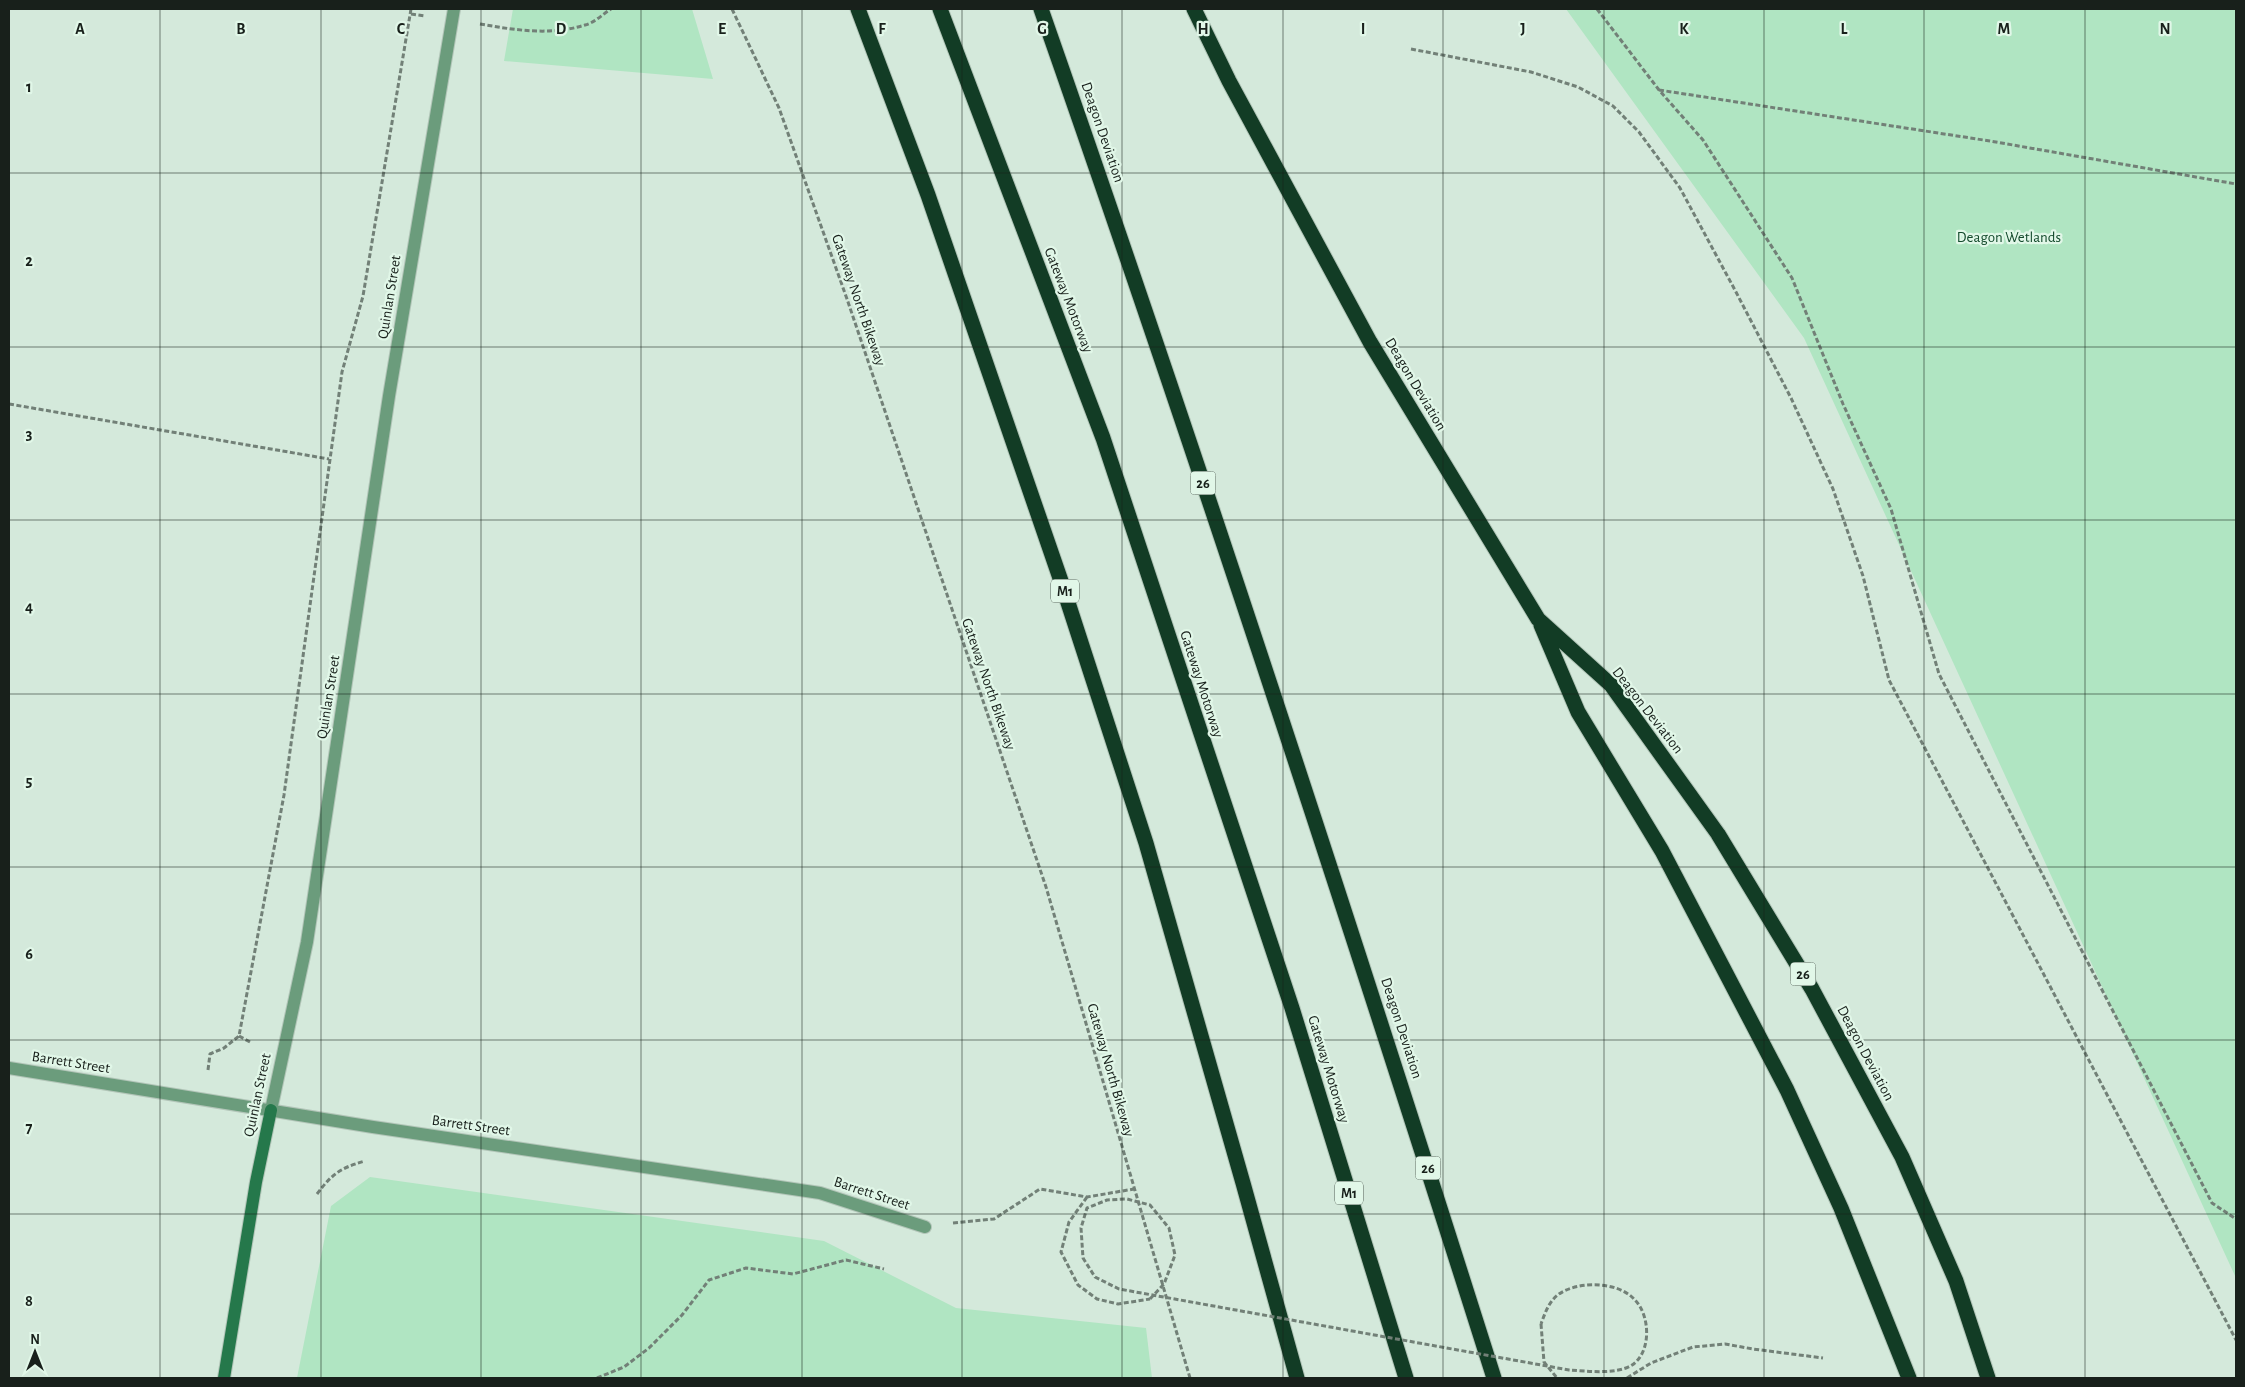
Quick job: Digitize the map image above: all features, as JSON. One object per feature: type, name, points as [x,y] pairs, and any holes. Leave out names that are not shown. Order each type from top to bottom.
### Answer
[{"type":"highway","name":"M1","points":[[858,9],[931,204],[1061,581],[1146,843],[1244,1183],[1297,1378]]},
{"type":"highway","name":"Gateway Motorway","points":[[940,9],[1103,438],[1292,1008],[1406,1378]]},
{"type":"highway","name":"Deagon Deviation","points":[[1041,9],[1127,255],[1362,958],[1494,1378]]},
{"type":"highway","name":"Deagon Deviation","points":[[1194,9],[1229,81],[1370,342],[1538,619],[1611,686],[1718,834],[1812,989],[1902,1157],[1956,1281],[1988,1378]]},
{"type":"highway","points":[[1538,619],[1578,712],[1662,851],[1787,1090],[1841,1208],[1909,1378]]},
{"type":"street","name":"Quinlan Street","points":[[224,1378],[256,1182],[307,942],[389,396],[453,14]]},
{"type":"street","name":"Barrett Street","points":[[9,1068],[820,1194],[925,1227]]},
{"type":"path","points":[[208,1070],[210,1054],[224,1048],[239,1036],[284,795],[342,372],[363,296],[411,9]]},
{"type":"path","points":[[410,14],[453,14],[500,28],[550,32],[586,25],[611,9]]},
{"type":"path","name":"Gateway North Bikeway","points":[[732,9],[779,108],[848,298],[1046,887],[1190,1378]]},
{"type":"path","points":[[1597,9],[1659,90],[1703,140],[1792,278],[1843,404],[1891,509],[1939,674],[2212,1202],[2236,1218]]},
{"type":"path","points":[[1411,49],[1531,72],[1582,89],[1613,106],[1632,126],[1680,188],[1786,389],[1833,489],[1862,576],[1889,680],[2236,1340]]},
{"type":"path","points":[[1659,90],[1990,141],[2236,184]]},
{"type":"path","points":[[9,404],[329,459]]},
{"type":"path","points":[[239,1036],[250,1042]]},
{"type":"path","points":[[317,1194],[330,1177],[346,1166],[365,1162]]},
{"type":"path","points":[[925,1227],[994,1218],[1040,1189],[1087,1197],[1134,1189]]},
{"type":"path","points":[[1087,1197],[1069,1222],[1061,1252],[1078,1285],[1097,1298],[1118,1304],[1150,1298],[1154,1294],[1164,1284],[1175,1255],[1169,1228],[1150,1205],[1127,1199],[1107,1200],[1087,1208],[1081,1228],[1083,1258],[1095,1277],[1118,1289],[1146,1294],[1155,1295],[1237,1311],[1568,1370],[1602,1371],[1627,1368],[1642,1354],[1648,1333],[1644,1315],[1634,1298],[1620,1290],[1598,1283],[1578,1287],[1559,1294],[1547,1307],[1541,1324],[1544,1362],[1557,1378]]},
{"type":"path","points":[[597,1378],[624,1368],[649,1348],[682,1315],[709,1280],[746,1268],[793,1274],[846,1260],[884,1269]]},
{"type":"path","points":[[1628,1378],[1651,1363],[1693,1347],[1725,1344],[1823,1358]]},
{"type":"green space","points":[[513,9],[692,9],[713,79],[504,61]]},
{"type":"green space","name":"Deagon Wetlands","points":[[1566,9],[2236,9],[2236,1278],[1804,338]]},
{"type":"green space","points":[[370,1177],[824,1241],[956,1308],[1146,1328],[1152,1378],[297,1378],[331,1206]]}]
